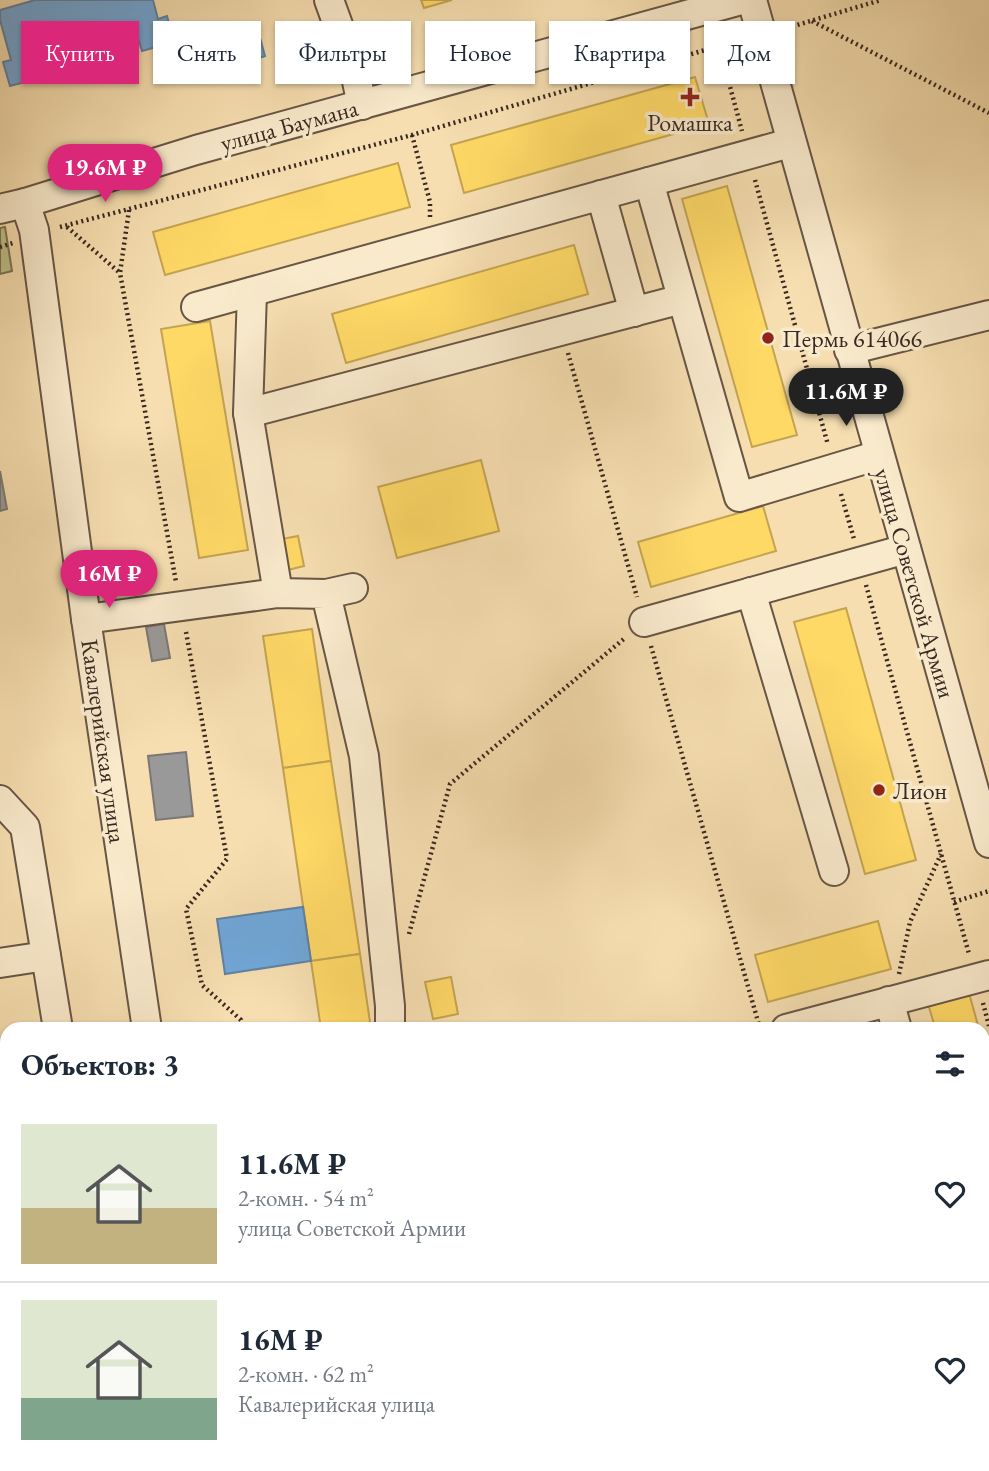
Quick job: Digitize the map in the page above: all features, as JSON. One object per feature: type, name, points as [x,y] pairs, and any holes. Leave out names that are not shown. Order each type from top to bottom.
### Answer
[{"type":"street","points":[[329,0],[355,72],[362,105]]},
{"type":"street","name":"улица Баумана","points":[[13,206],[196,150],[741,0]]},
{"type":"street","name":"улица Советской Армии","points":[[752,0],[906,549],[983,799],[989,843]]},
{"type":"street","points":[[196,307],[790,143]]},
{"type":"street","points":[[649,182],[739,498],[879,455]]},
{"type":"street","points":[[601,195],[634,312]]},
{"type":"street","name":"Кавалерийская улица","points":[[13,206],[24,237],[86,619],[145,1022]]},
{"type":"street","points":[[252,292],[248,413],[278,593]]},
{"type":"street","points":[[248,413],[682,299]]},
{"type":"street","points":[[849,350],[989,315]]},
{"type":"street","points":[[644,622],[906,549]]},
{"type":"street","points":[[86,619],[278,593],[340,591],[364,756],[390,1022]]},
{"type":"street","points":[[751,592],[834,870]]},
{"type":"street","points":[[0,800],[25,827],[57,1022]]},
{"type":"street","points":[[0,963],[46,956]]},
{"type":"street","points":[[812,1022],[982,977]]},
{"type":"street","points":[[878,1004],[892,1022]]},
{"type":"path","points":[[795,26],[881,0]]},
{"type":"path","points":[[812,21],[989,113]]},
{"type":"path","points":[[24,237],[412,135],[719,46],[954,902],[982,977],[988,1022]]},
{"type":"path","points":[[412,135],[430,202],[429,243]]},
{"type":"path","points":[[129,210],[120,273],[227,859],[186,909],[202,985],[241,1022]]},
{"type":"path","points":[[67,226],[120,273]]},
{"type":"path","points":[[561,330],[758,1022]]},
{"type":"path","points":[[408,940],[450,784],[644,622]]},
{"type":"path","points":[[878,1004],[896,984],[910,922],[941,854]]},
{"type":"path","points":[[954,902],[989,891]]},
{"type":"green space","points":[[5,227],[12,271],[0,274],[0,228]]},
{"type":"building: Жильё","points":[[421,0],[452,0],[424,8]]},
{"type":"building: Жильё","points":[[695,77],[709,124],[464,193],[451,145],[670,84],[690,84],[690,78]]},
{"type":"building: Жильё","points":[[398,163],[410,207],[165,275],[153,232]]},
{"type":"building: Жильё","points":[[727,186],[797,435],[752,447],[682,199]]},
{"type":"building: Жильё","points":[[574,245],[588,294],[346,363],[332,314]]},
{"type":"building: Жильё","points":[[210,321],[248,550],[199,558],[161,329]]},
{"type":"building: Жильё","points":[[481,460],[499,531],[397,558],[378,487]]},
{"type":"building: Жильё","points":[[763,506],[776,551],[651,587],[638,542]]},
{"type":"building: Жильё","points":[[298,536],[304,566],[288,570],[282,539]]},
{"type":"building: Жильё","points":[[846,608],[916,860],[865,874],[794,622]]},
{"type":"building: Жильё","points":[[312,629],[331,761],[283,768],[263,636]]},
{"type":"building: Жильё","points":[[331,761],[360,954],[311,961],[283,768]]},
{"type":"building: Жильё","points":[[878,921],[891,969],[768,1002],[755,955]]},
{"type":"building: Жильё","points":[[360,954],[370,1022],[320,1022],[311,961]]},
{"type":"building: Жильё","points":[[451,977],[458,1014],[433,1019],[425,982]]},
{"type":"building: Жильё","points":[[969,993],[977,1022],[933,1022],[928,1004]]},
{"type":"building: Школы","points":[[35,0],[153,0],[158,19],[167,16],[168,21],[153,21],[153,48],[142,51],[139,21],[21,21],[21,83],[10,86],[3,62],[11,60],[0,20],[0,10]]},
{"type":"building: Школы","points":[[261,41],[265,56],[261,57]]},
{"type":"building: Школы","points":[[303,907],[311,961],[225,974],[217,919]]},
{"type":"building: Промзона","points":[[0,471],[7,509],[0,511]]},
{"type":"building: Промзона","points":[[164,624],[170,658],[152,661],[146,627]]},
{"type":"building: Промзона","points":[[186,752],[193,816],[156,820],[148,756]]},
{"type":"place","name":"Ромашка","points":[[690,97]]},
{"type":"place","name":"Пермь 614066","points":[[768,338]]},
{"type":"place","name":"Лион","points":[[879,790]]}]
